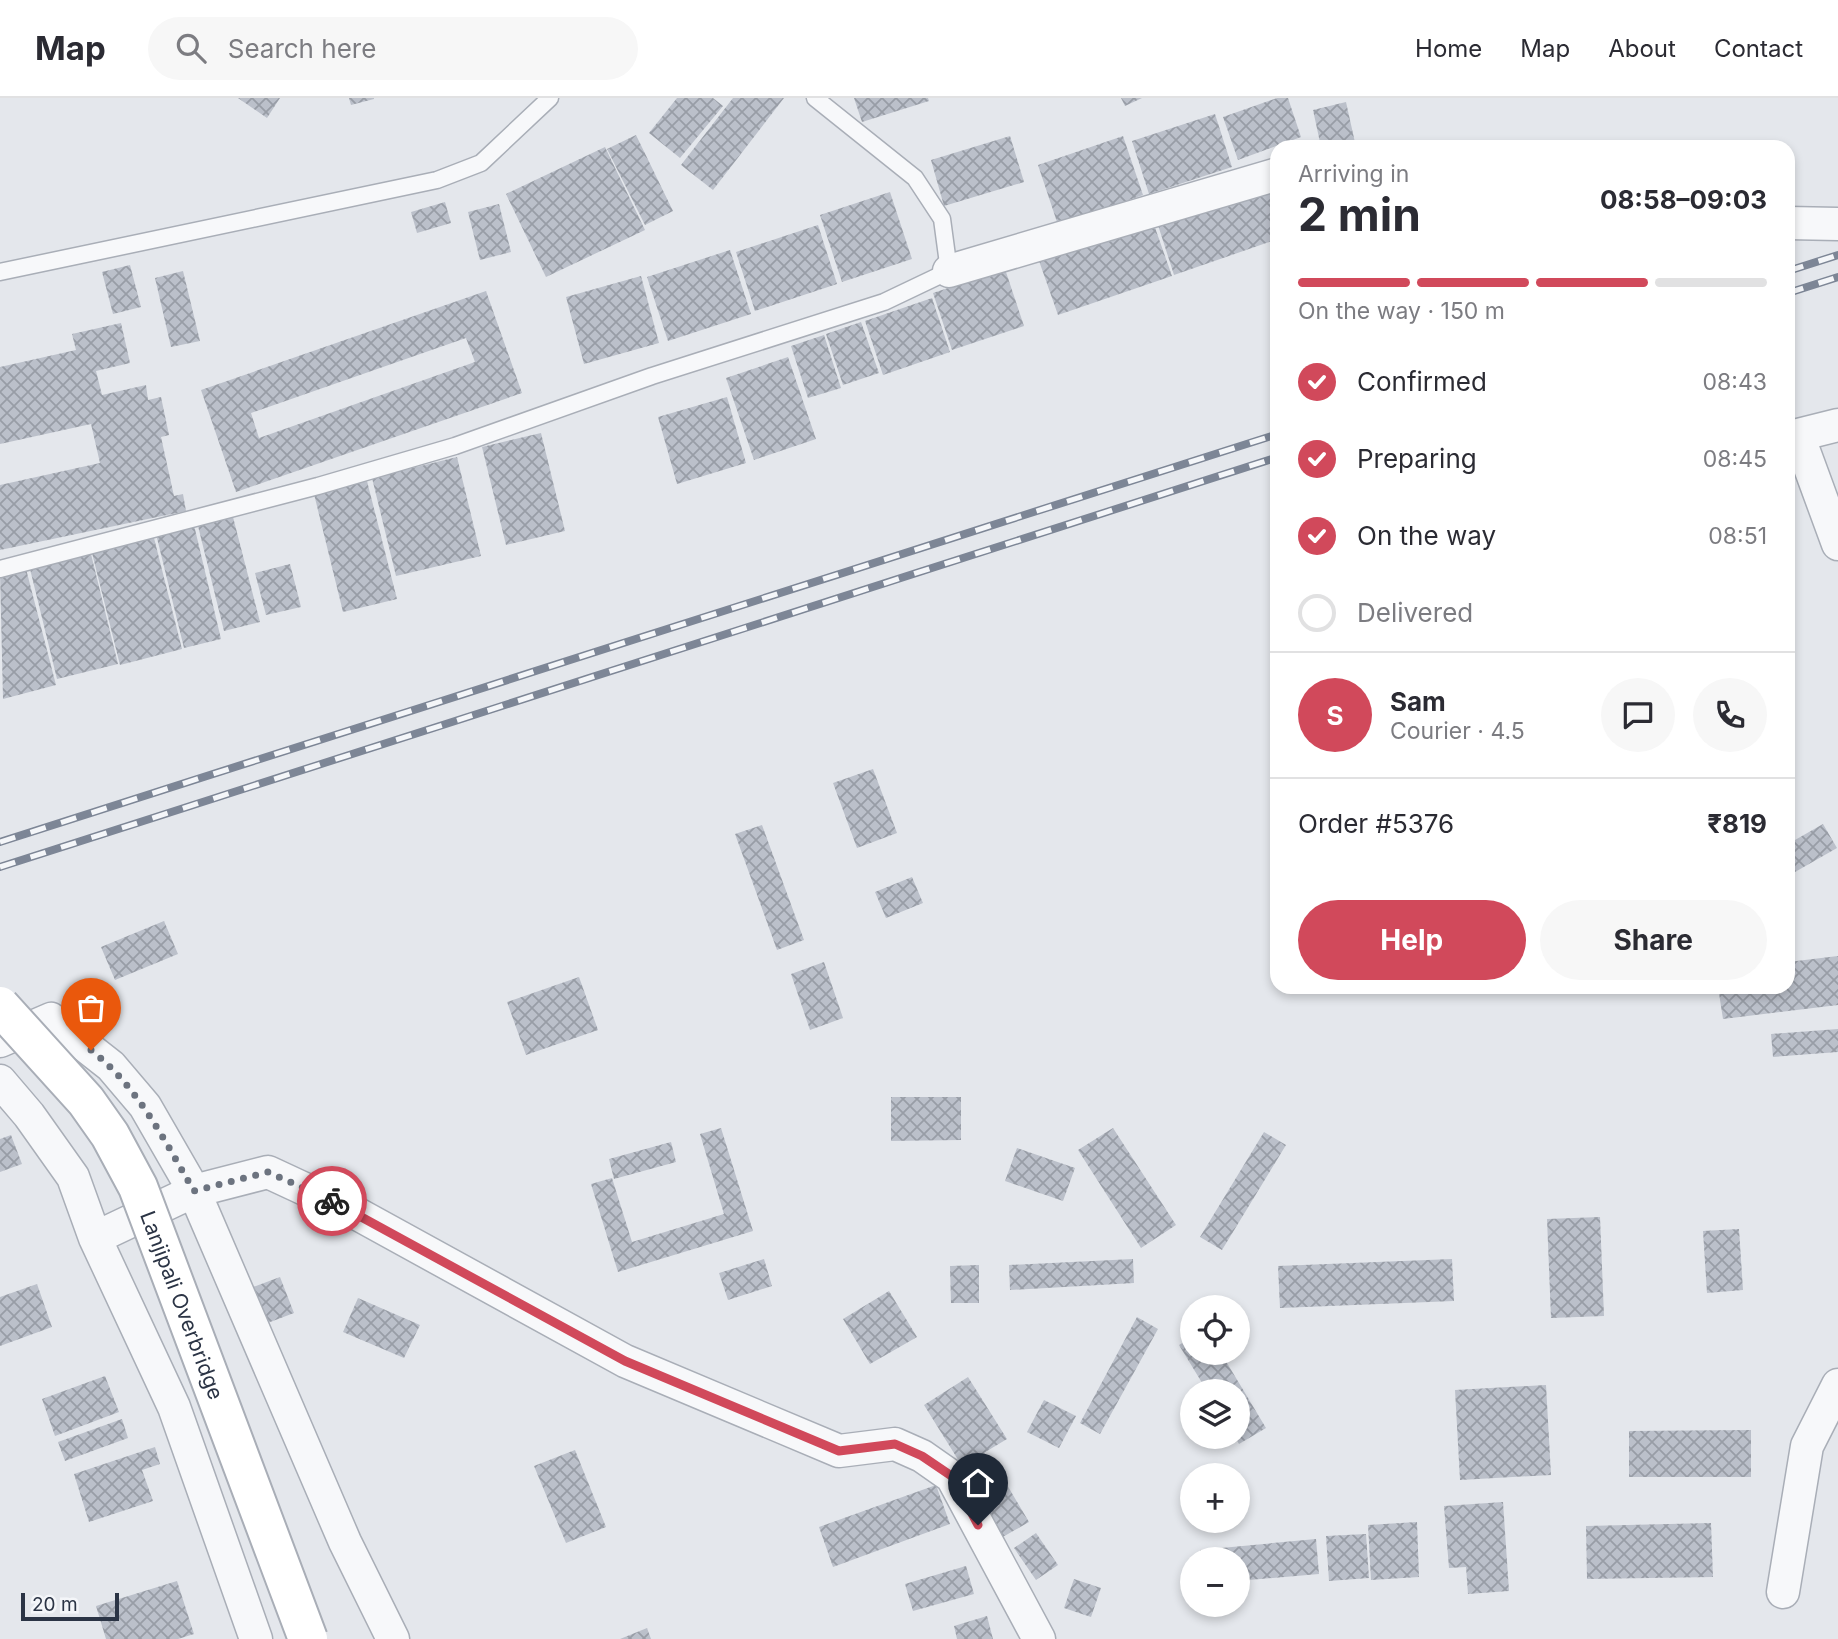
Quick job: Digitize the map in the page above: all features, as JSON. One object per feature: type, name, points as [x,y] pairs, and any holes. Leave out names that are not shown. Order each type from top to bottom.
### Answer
[{"type":"main road","name":"Lanjipali Overbridge","points":[[0,1006],[86,1101],[110,1135],[138,1187],[308,1639]]},
{"type":"street","points":[[949,271],[1270,176]]},
{"type":"street","points":[[1795,223],[1838,224]]},
{"type":"street","points":[[1838,425],[1798,435],[1838,544]]},
{"type":"street","points":[[0,1041],[51,1019],[111,1066],[145,1106],[194,1191],[345,1542],[393,1639]]},
{"type":"street","points":[[0,1080],[29,1115],[73,1177],[95,1238],[174,1406],[256,1639]]},
{"type":"street","points":[[95,1238],[194,1191],[268,1172],[354,1212],[625,1361],[839,1451],[895,1444],[922,1456],[953,1477],[1039,1639]]},
{"type":"street","points":[[1783,1592],[1807,1446],[1838,1385]]},
{"type":"lane","points":[[0,272],[437,180],[481,163],[550,98]]},
{"type":"lane","points":[[0,569],[318,486],[455,446],[652,376],[884,302],[949,271],[942,219],[915,178],[815,98]]},
{"type":"building","points":[[238,98],[280,98],[267,118]]},
{"type":"building","points":[[349,98],[374,98],[374,99],[351,105]]},
{"type":"building","points":[[677,98],[713,98],[723,106],[680,158],[649,133]]},
{"type":"building","points":[[733,98],[784,98],[713,190],[681,165]]},
{"type":"building","points":[[854,98],[928,98],[929,101],[862,122]]},
{"type":"building","points":[[1121,98],[1142,98],[1125,106]]},
{"type":"building","points":[[1277,98],[1288,98],[1301,137],[1293,140],[1270,140],[1270,148],[1238,160],[1223,117]]},
{"type":"building","points":[[1346,102],[1354,140],[1319,140],[1313,110]]},
{"type":"building","points":[[1215,114],[1232,167],[1149,194],[1132,141]]},
{"type":"building","points":[[636,135],[673,211],[645,225],[607,149]]},
{"type":"building","points":[[1010,136],[1024,182],[944,206],[931,160]]},
{"type":"building","points":[[1123,136],[1143,195],[1058,225],[1038,165]]},
{"type":"building","points":[[605,147],[645,230],[546,277],[506,194]]},
{"type":"building","points":[[1270,180],[1270,242],[1174,275],[1156,219]]},
{"type":"building","points":[[890,192],[912,259],[842,282],[820,215]]},
{"type":"building","points":[[445,202],[451,223],[417,233],[411,212]]},
{"type":"building","points":[[499,204],[511,252],[480,260],[468,212]]},
{"type":"building","points":[[1152,219],[1172,276],[1058,315],[1038,258]]},
{"type":"building","points":[[818,225],[837,284],[755,311],[736,252]]},
{"type":"building","points":[[730,250],[751,314],[668,341],[647,277]]},
{"type":"building","points":[[130,265],[141,307],[113,314],[102,272]]},
{"type":"building","points":[[1005,269],[1024,326],[952,350],[933,293]]},
{"type":"building","points":[[183,271],[200,341],[171,347],[155,278]]},
{"type":"building","points":[[641,276],[659,343],[584,364],[566,297]]},
{"type":"building","points":[[486,291],[522,393],[236,492],[201,390]],"holes":[[[466,338],[475,362],[259,438],[251,413]]]},
{"type":"building","points":[[932,298],[950,352],[883,375],[865,321]]},
{"type":"building","points":[[861,322],[879,373],[843,385],[826,334]]},
{"type":"building","points":[[121,323],[130,363],[96,371],[102,395],[146,385],[148,400],[161,397],[169,435],[161,437],[174,496],[183,494],[186,511],[0,550],[0,485],[100,463],[91,424],[0,444],[0,367],[76,350],[72,334]]},
{"type":"building","points":[[824,335],[841,388],[808,398],[791,346]]},
{"type":"building","points":[[788,357],[816,439],[754,460],[726,378]]},
{"type":"building","points":[[727,397],[746,463],[677,484],[658,417]]},
{"type":"building","points":[[541,433],[565,531],[506,545],[482,447]]},
{"type":"building","points":[[457,457],[481,556],[396,576],[372,478]]},
{"type":"building","points":[[367,481],[397,599],[343,612],[314,494]]},
{"type":"building","points":[[233,517],[260,622],[224,631],[198,526]]},
{"type":"building","points":[[194,525],[221,639],[184,648],[156,534]]},
{"type":"building","points":[[153,534],[182,649],[120,665],[91,549]]},
{"type":"building","points":[[91,554],[118,664],[57,679],[30,569]]},
{"type":"building","points":[[290,564],[301,607],[266,615],[255,573]]},
{"type":"building","points":[[25,565],[56,685],[3,699],[0,572]]},
{"type":"building","points":[[873,769],[897,833],[857,848],[833,783]]},
{"type":"building","points":[[1823,824],[1837,848],[1795,872],[1795,840]]},
{"type":"building","points":[[762,825],[804,940],[777,950],[735,834]]},
{"type":"building","points":[[912,877],[923,903],[886,918],[875,892]]},
{"type":"building","points":[[164,921],[178,954],[115,980],[101,947]]},
{"type":"building","points":[[1838,956],[1838,1005],[1723,1019],[1719,994],[1795,994],[1795,961]]},
{"type":"building","points":[[824,962],[843,1018],[810,1030],[791,974]]},
{"type":"building","points":[[579,977],[598,1030],[526,1055],[507,1002]]},
{"type":"building","points":[[1838,1029],[1838,1052],[1773,1057],[1771,1034]]},
{"type":"building","points":[[891,1097],[961,1097],[961,1140],[891,1141]]},
{"type":"building","points":[[721,1128],[753,1231],[618,1272],[591,1184],[612,1178],[632,1242],[724,1214],[700,1134]]},
{"type":"building","points":[[1113,1128],[1176,1225],[1141,1248],[1078,1150]]},
{"type":"building","points":[[1264,1132],[1286,1145],[1222,1250],[1200,1237]]},
{"type":"building","points":[[11,1135],[22,1164],[0,1172],[0,1139]]},
{"type":"building","points":[[671,1142],[676,1162],[614,1179],[609,1159]]},
{"type":"building","points":[[1017,1148],[1075,1168],[1063,1201],[1005,1181]]},
{"type":"building","points":[[1600,1217],[1604,1316],[1551,1318],[1547,1219]]},
{"type":"building","points":[[1739,1229],[1743,1290],[1707,1293],[1703,1231]]},
{"type":"building","points":[[764,1259],[772,1286],[728,1300],[719,1273]]},
{"type":"building","points":[[1133,1259],[1134,1283],[1010,1290],[1009,1265]]},
{"type":"building","points":[[1452,1259],[1454,1301],[1280,1308],[1278,1266]]},
{"type":"building","points":[[979,1265],[979,1303],[951,1303],[950,1266]]},
{"type":"building","points":[[280,1277],[294,1313],[257,1327],[243,1291]]},
{"type":"building","points":[[37,1284],[52,1327],[0,1346],[0,1297]]},
{"type":"building","points":[[889,1291],[917,1337],[870,1364],[843,1319]]},
{"type":"building","points":[[358,1298],[420,1325],[404,1358],[343,1332]]},
{"type":"building","points":[[1137,1317],[1158,1329],[1100,1434],[1080,1423]]},
{"type":"building","points":[[1191,1365],[1228,1365],[1237,1379],[1200,1379]]},
{"type":"building","points":[[105,1376],[119,1412],[55,1436],[42,1399]]},
{"type":"building","points":[[968,1377],[1007,1439],[962,1466],[924,1405]]},
{"type":"building","points":[[1546,1385],[1551,1475],[1460,1480],[1455,1390]]},
{"type":"building","points":[[1044,1400],[1076,1416],[1059,1448],[1027,1432]]},
{"type":"building","points":[[1250,1401],[1266,1428],[1250,1437]]},
{"type":"building","points":[[122,1419],[128,1438],[65,1461],[58,1442]]},
{"type":"building","points":[[1751,1430],[1751,1477],[1629,1477],[1629,1431]]},
{"type":"building","points":[[155,1447],[160,1464],[142,1470],[153,1501],[89,1522],[74,1474]]},
{"type":"building","points":[[575,1450],[606,1527],[566,1543],[534,1466]]},
{"type":"building","points":[[1003,1478],[1029,1522],[1001,1538],[975,1494]]},
{"type":"building","points":[[936,1485],[950,1524],[833,1567],[819,1527]]},
{"type":"building","points":[[1503,1502],[1509,1591],[1468,1594],[1466,1567],[1449,1568],[1444,1506]]},
{"type":"building","points":[[1417,1522],[1419,1577],[1371,1580],[1368,1525]]},
{"type":"building","points":[[1711,1523],[1713,1577],[1587,1579],[1586,1526]]},
{"type":"building","points":[[1036,1533],[1058,1565],[1036,1580],[1014,1548]]},
{"type":"building","points":[[1366,1534],[1369,1578],[1329,1581],[1326,1536]]},
{"type":"building","points":[[1316,1539],[1319,1574],[1250,1580],[1250,1547],[1232,1547]]},
{"type":"building","points":[[966,1566],[974,1594],[913,1611],[905,1584]]},
{"type":"building","points":[[1074,1579],[1101,1588],[1091,1617],[1064,1608]]},
{"type":"building","points":[[177,1581],[194,1634],[178,1639],[106,1639],[96,1606]]},
{"type":"building","points":[[987,1616],[993,1639],[957,1639],[954,1626]]},
{"type":"building","points":[[647,1628],[651,1639],[620,1639]]},
{"type":"railway","points":[[1795,269],[1838,255]]},
{"type":"railway","points":[[1795,291],[1838,277]]},
{"type":"railway","points":[[0,842],[1270,437]]},
{"type":"railway","points":[[0,867],[1270,460]]},
{"type":"way so far","points":[[91,1050],[111,1066],[145,1106],[194,1191],[268,1172],[332,1201]]},
{"type":"route","points":[[332,1201],[625,1361],[839,1451],[895,1444],[922,1456],[953,1477],[978,1525]]}]
